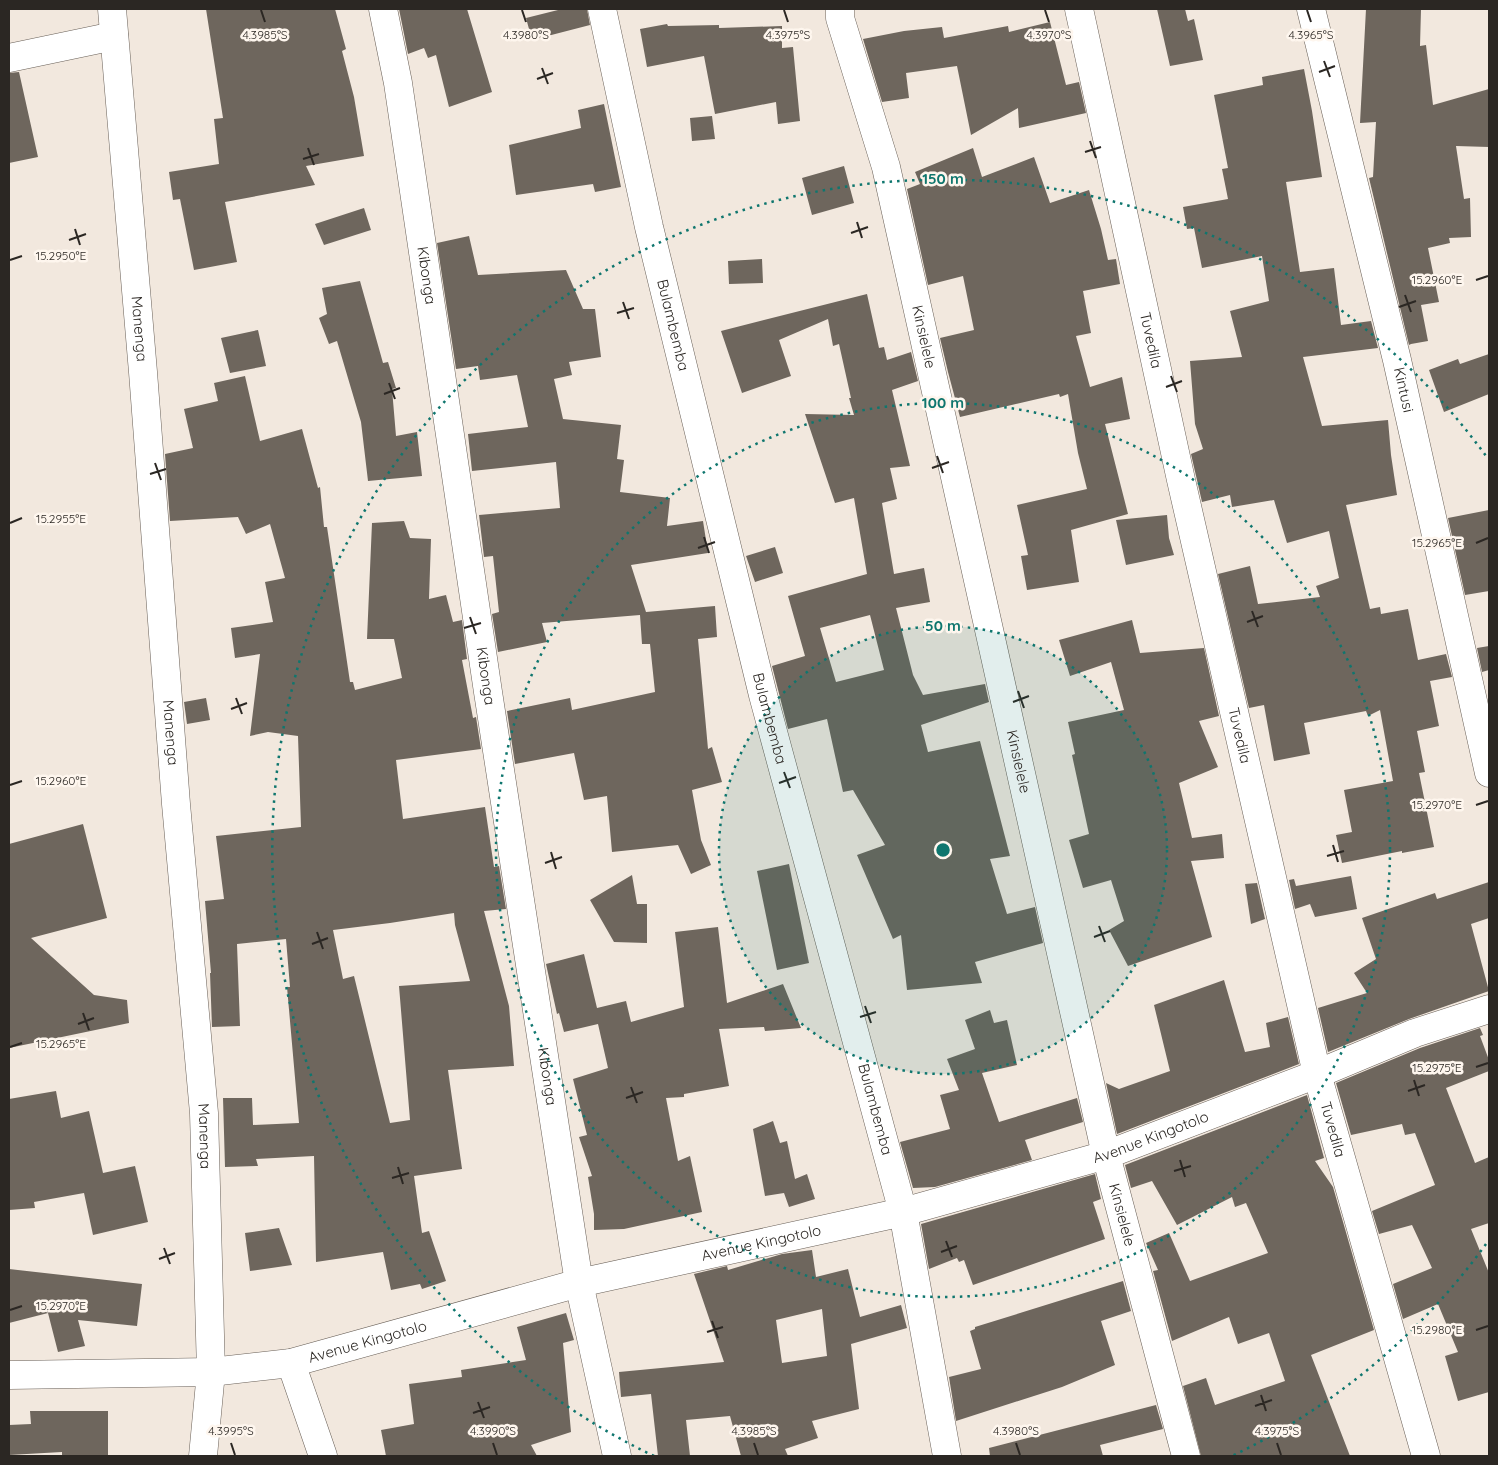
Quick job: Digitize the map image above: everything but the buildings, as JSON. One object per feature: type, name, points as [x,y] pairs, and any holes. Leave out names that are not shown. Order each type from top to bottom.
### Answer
[{"type":"street","name":"Manenga","points":[[112,9],[143,372],[176,804],[204,1113],[211,1372],[204,1456]]},
{"type":"street","name":"Kibonga","points":[[383,9],[398,82],[484,663],[580,1283],[617,1456]]},
{"type":"street","name":"Bulambemba","points":[[602,9],[649,227],[763,695],[903,1212],[947,1456]]},
{"type":"street","name":"Kinsielele","points":[[840,9],[840,18],[886,167],[1106,1155],[1186,1456]]},
{"type":"street","name":"Tuvedila","points":[[1079,9],[1184,490],[1317,1074],[1426,1456]]},
{"type":"street","name":"Kintusi","points":[[1311,9],[1399,370],[1489,773]]},
{"type":"street","points":[[9,58],[114,36]]},
{"type":"street","name":"Avenue Kingotolo","points":[[9,1375],[211,1372],[291,1363],[580,1283],[903,1212],[1106,1155],[1317,1074],[1415,1033],[1489,1009]]},
{"type":"street","points":[[291,1363],[324,1456]]}]
